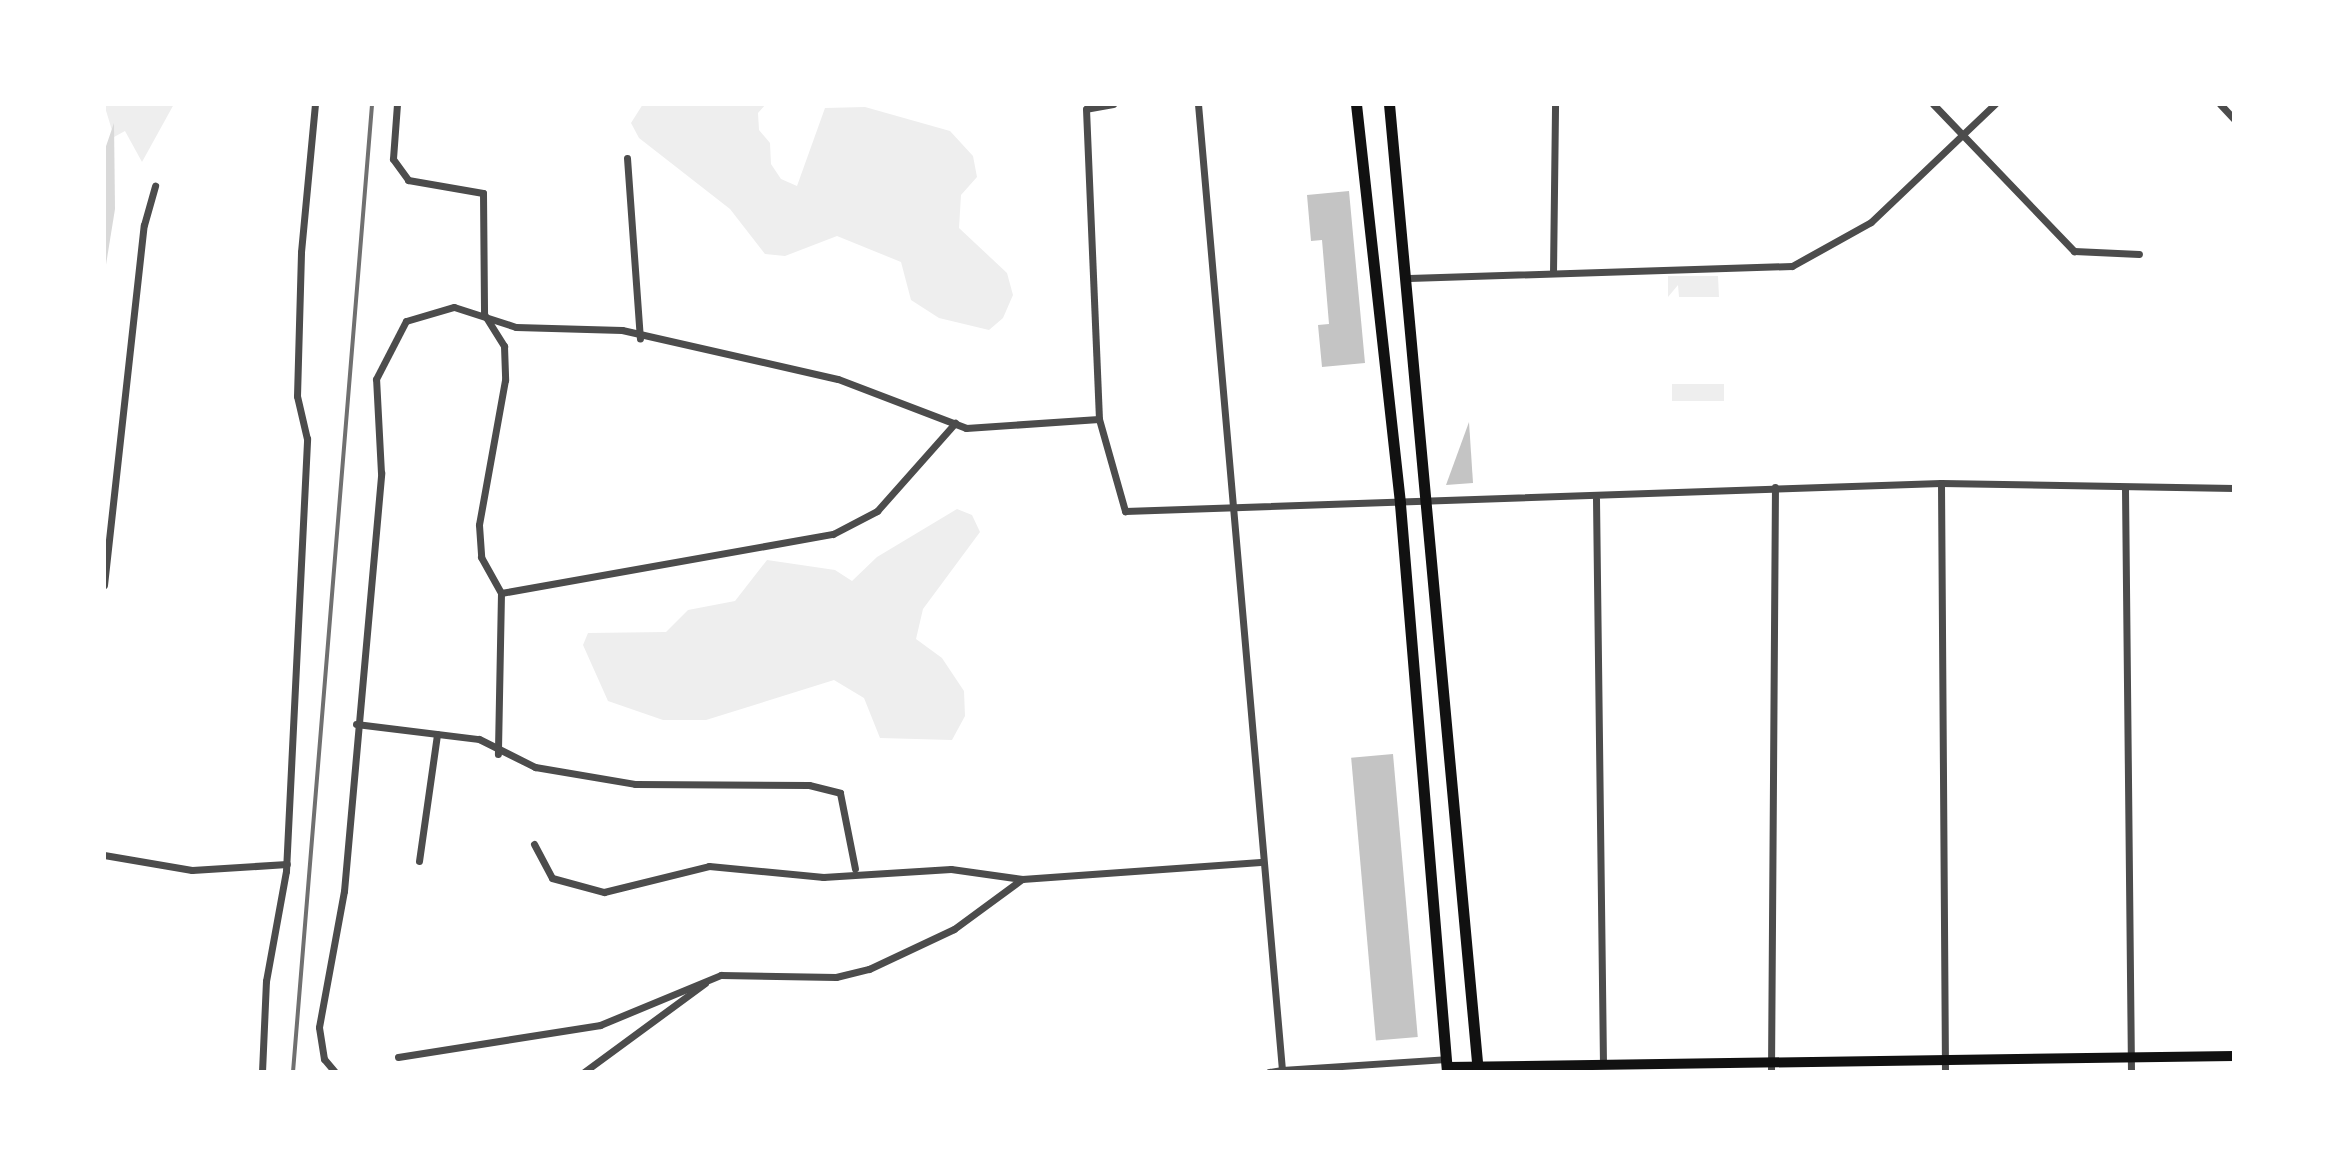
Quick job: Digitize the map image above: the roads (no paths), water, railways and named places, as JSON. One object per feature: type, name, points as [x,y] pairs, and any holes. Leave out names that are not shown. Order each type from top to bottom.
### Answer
[{"type":"main road","points":[[1356,104],[1400,504],[1447,1066],[1477,1068],[1603,1063],[1771,1067],[1945,1059],[2234,1056]]},
{"type":"main road","points":[[1389,104],[1409,278],[1477,1068]]},
{"type":"street","points":[[262,1072],[266,981],[287,864],[307,439],[297,396],[301,252],[315,104]]},
{"type":"street","points":[[397,104],[393,159],[408,180],[483,193],[484,314],[504,346],[505,380],[479,525],[481,557],[501,593],[498,754]]},
{"type":"street","points":[[1113,104],[1086,109],[1099,419],[1125,511],[1230,513],[1400,504],[1596,499],[1775,487],[1941,483],[2125,489],[2234,488]]},
{"type":"street","points":[[1198,104],[1260,862],[1282,1070]]},
{"type":"street","points":[[1553,273],[1555,104]]},
{"type":"street","points":[[1933,104],[2074,251],[2139,254]]},
{"type":"street","points":[[1409,278],[1792,266],[1871,222],[1995,104]]},
{"type":"street","points":[[2220,104],[2234,119]]},
{"type":"street","points":[[627,158],[640,339]]},
{"type":"street","points":[[104,585],[144,225],[155,186]]},
{"type":"street","points":[[335,1072],[324,1059],[319,1027],[344,891],[356,724],[381,473],[376,379],[406,321],[454,307],[484,314],[516,327],[622,330],[640,339],[838,379],[955,423],[1099,419]]},
{"type":"street","points":[[501,593],[833,534],[877,511],[955,423]]},
{"type":"street","points":[[1941,483],[1945,1072]]},
{"type":"street","points":[[1771,1067],[1775,487]]},
{"type":"street","points":[[2125,489],[2131,1072]]},
{"type":"street","points":[[1596,499],[1603,1063]]},
{"type":"street","points":[[356,724],[479,739],[498,754],[635,784],[809,785],[840,793],[855,869]]},
{"type":"street","points":[[419,861],[437,734]]},
{"type":"street","points":[[534,844],[552,878],[585,890],[709,866],[823,877],[855,869],[951,869],[1022,879],[1260,862]]},
{"type":"street","points":[[104,855],[192,870],[287,864]]},
{"type":"street","points":[[398,1057],[600,1025],[707,981],[869,969],[954,929],[1022,879]]},
{"type":"street","points":[[584,1072],[707,981]]},
{"type":"street","points":[[1269,1072],[1447,1066]]},
{"type":"railway","points":[[293,1072],[372,104]]}]
